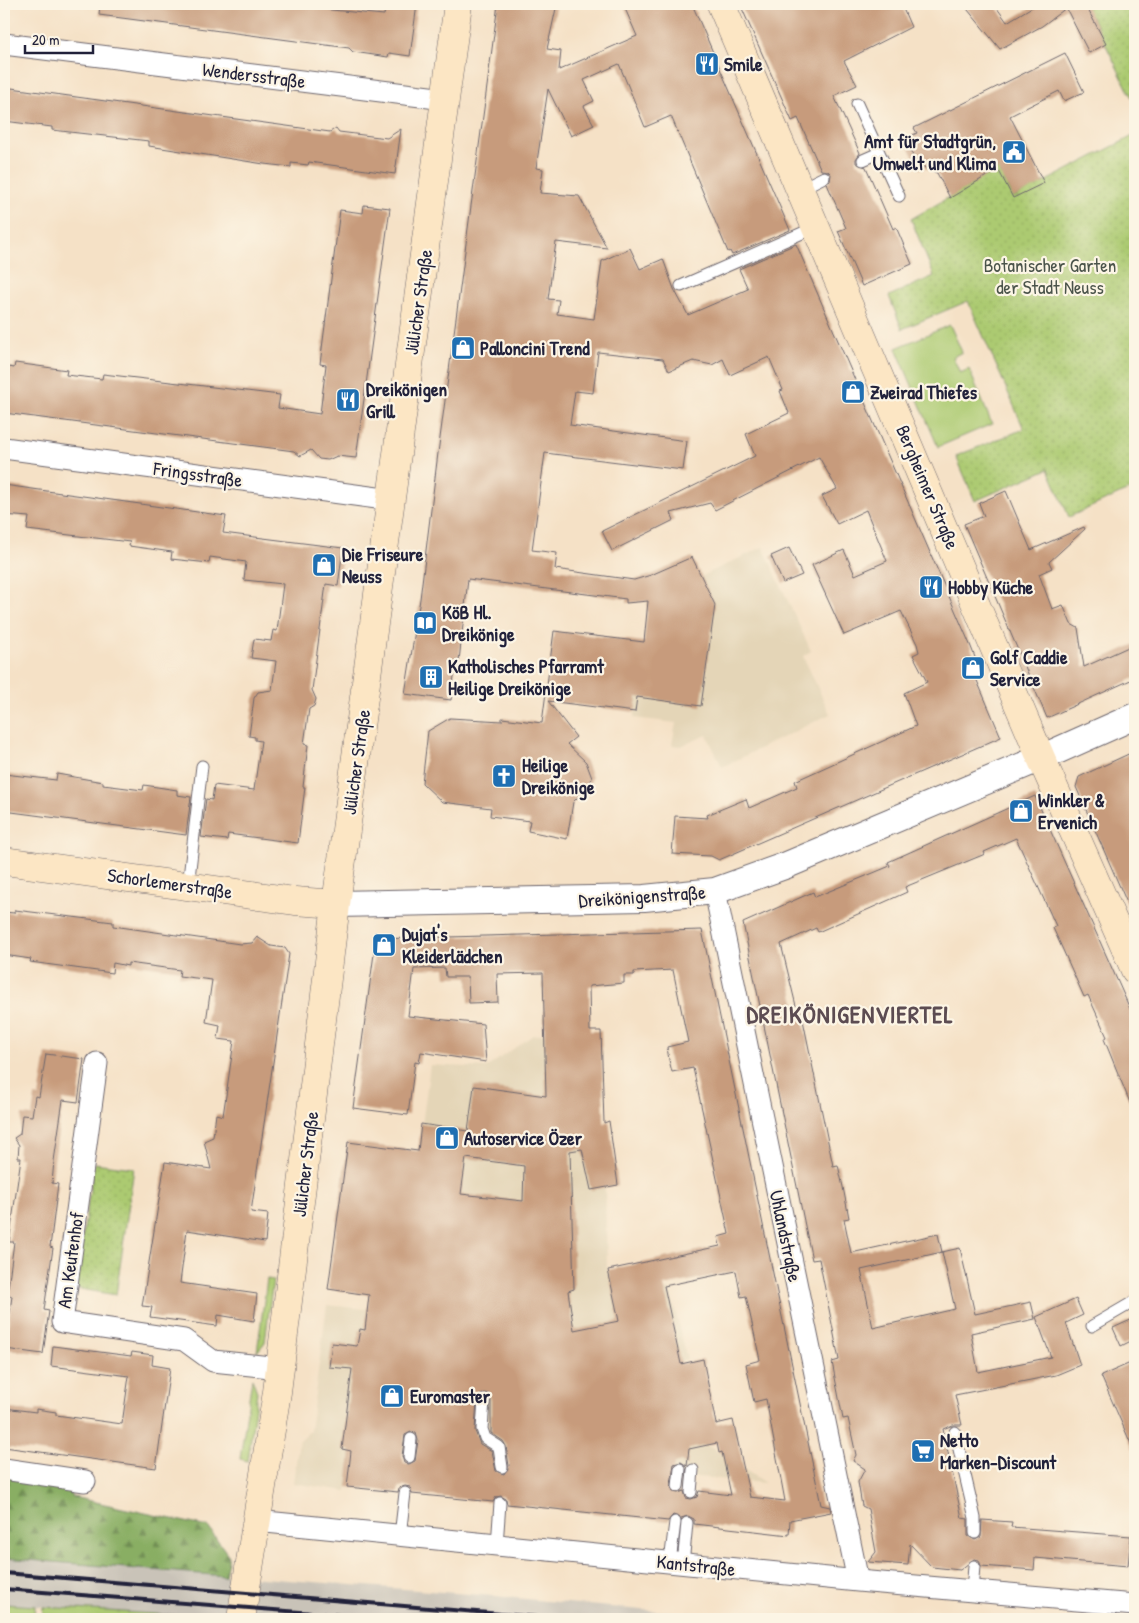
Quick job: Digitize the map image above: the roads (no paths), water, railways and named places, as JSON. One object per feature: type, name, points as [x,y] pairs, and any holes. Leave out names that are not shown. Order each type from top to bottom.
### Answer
[{"type":"main road","name":"Jülicher Straße","points":[[241,1619],[280,1368],[336,904],[458,4]]},
{"type":"main road","name":"Bergheimer Straße","points":[[721,4],[1041,758],[1135,970]]},
{"type":"main road","name":"Schorlemerstraße","points":[[4,860],[295,901],[336,904]]},
{"type":"street","name":"Wendersstraße","points":[[4,44],[445,99]]},
{"type":"street","name":"Fringsstraße","points":[[4,448],[392,500]]},
{"type":"street","name":"Dreikönigenstraße","points":[[336,904],[644,898],[715,891],[786,865],[1041,758],[1135,716]]},
{"type":"street","name":"Uhlandstraße","points":[[715,891],[858,1581]]},
{"type":"street","name":"Am Keutenhof","points":[[97,1063],[62,1322],[184,1340],[212,1360],[280,1368]]},
{"type":"street","points":[[4,1469],[85,1480]]},
{"type":"street","name":"Kantstraße","points":[[256,1521],[858,1581],[1135,1605]]},
{"type":"lane","points":[[856,104],[899,196]]},
{"type":"lane","points":[[863,160],[879,153]]},
{"type":"lane","points":[[800,189],[824,178]]},
{"type":"lane","points":[[681,286],[816,227]]},
{"type":"lane","points":[[188,886],[202,766]]},
{"type":"lane","points":[[1092,1326],[1135,1301]]},
{"type":"lane","points":[[484,1400],[482,1429],[485,1438],[499,1447],[502,1467]]},
{"type":"lane","points":[[955,1432],[975,1518],[975,1532]]},
{"type":"lane","points":[[409,1457],[411,1439]]},
{"type":"lane","points":[[678,1486],[680,1469]]},
{"type":"lane","points":[[690,1492],[693,1470]]},
{"type":"lane","points":[[400,1536],[405,1493]]},
{"type":"lane","points":[[497,1545],[500,1503]]},
{"type":"lane","points":[[675,1522],[677,1563]]},
{"type":"lane","points":[[677,1563],[687,1523]]},
{"type":"lane","points":[[972,1591],[974,1566]]},
{"type":"railway","points":[[4,1573],[562,1619]]},
{"type":"railway","points":[[4,1589],[391,1619]]},
{"type":"place","name":"Smile","points":[[707,64]]},
{"type":"place","name":"Amt für Stadtgrün, Umwelt und Klima","points":[[1014,152]]},
{"type":"place","name":"Palloncini Trend","points":[[463,348]]},
{"type":"place","name":"Zweirad Thiefes","points":[[853,392]]},
{"type":"place","name":"Dreikönigen Grill","points":[[348,400]]},
{"type":"place","name":"Die Friseure Neuss","points":[[324,565]]},
{"type":"place","name":"Hobby Küche","points":[[931,587]]},
{"type":"place","name":"KöB Hl. Dreikönige","points":[[425,623]]},
{"type":"place","name":"Golf Caddie Service","points":[[973,668]]},
{"type":"place","name":"Katholisches Pfarramt Heilige Dreikönige","points":[[431,677]]},
{"type":"place","name":"Heilige Dreikönige","points":[[504,776]]},
{"type":"place","name":"Winkler & Ervenich","points":[[1021,811]]},
{"type":"place","name":"Dujat's Kleiderlädchen","points":[[384,945]]},
{"type":"place","name":"Autoservice Özer","points":[[447,1138]]},
{"type":"place","name":"Euromaster","points":[[392,1396]]},
{"type":"place","name":"Netto Marken-Discount","points":[[923,1451]]},
{"type":"district","name":"DREIKÖNIGENVIERTEL","points":[[850,1015]]},
{"type":"park label","name":"Botanischer Garten der Stadt Neuss","points":[[1050,276]]}]
